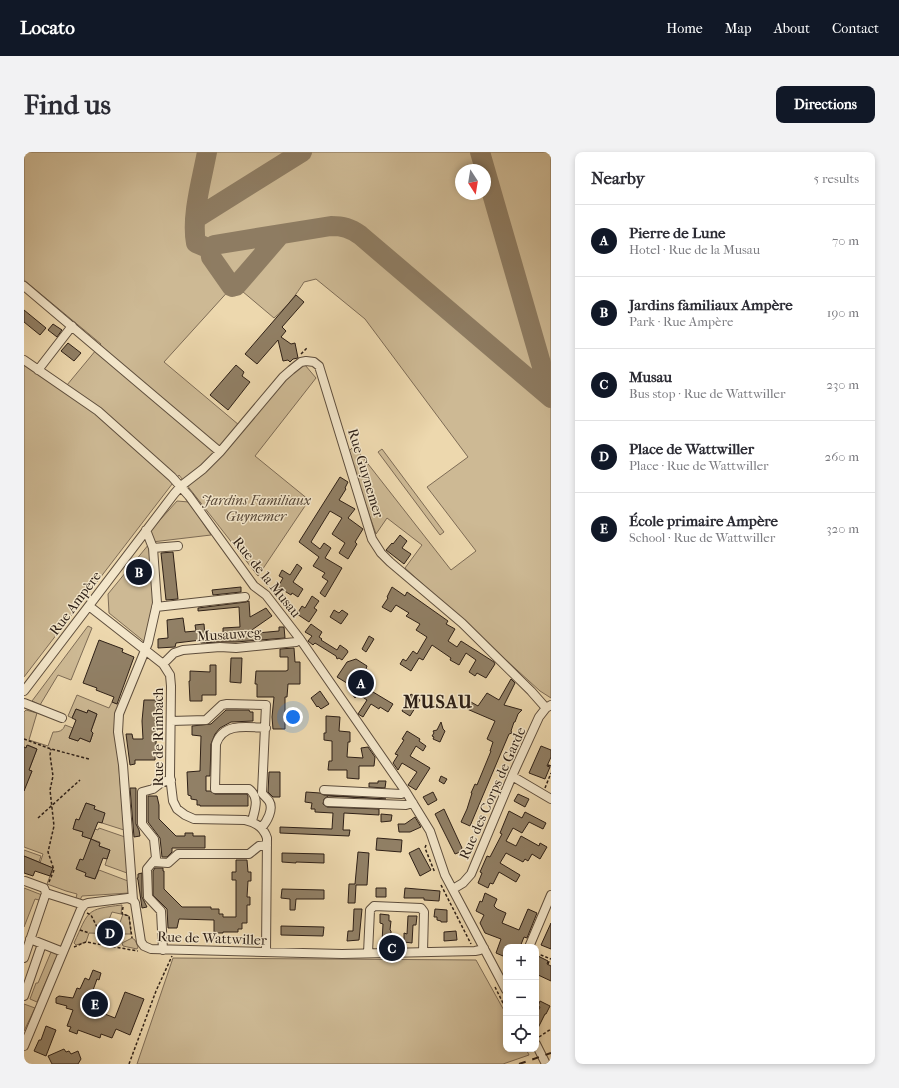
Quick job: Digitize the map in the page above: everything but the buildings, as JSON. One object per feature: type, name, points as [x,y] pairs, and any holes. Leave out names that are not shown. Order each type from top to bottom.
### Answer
[{"type":"street","points":[[24,286],[220,452]]},
{"type":"street","points":[[38,370],[72,326]]},
{"type":"street","name":"Rue de la Musau","points":[[24,360],[98,411],[181,486],[254,586],[266,595],[300,639],[406,792],[430,831],[445,875],[503,984]]},
{"type":"street","name":"Rue Guynemer","points":[[181,486],[203,469],[220,452],[283,377],[301,362],[314,362],[319,366],[372,539],[376,546],[390,562],[448,611],[548,707]]},
{"type":"street","name":"Rue Ampère","points":[[24,691],[181,486]]},
{"type":"street","points":[[145,649],[148,643],[157,598],[152,548],[146,530]]},
{"type":"street","points":[[152,548],[178,546]]},
{"type":"street","points":[[156,607],[245,597]]},
{"type":"street","name":"Rue de Rimbach","points":[[89,606],[145,649],[163,664],[168,671],[171,679],[171,780],[173,801],[177,809],[194,819],[252,821]]},
{"type":"street","name":"Musauweg","points":[[163,664],[174,653],[182,650],[220,647],[240,648],[296,642],[300,639]]},
{"type":"street","name":"Rue de Wattwiller","points":[[145,649],[119,714],[118,732],[123,765],[133,900],[135,903],[141,942],[144,946],[151,949],[174,951],[368,953],[480,950],[484,948]]},
{"type":"street","points":[[24,703],[62,718]]},
{"type":"street","points":[[171,722],[206,720],[222,706],[227,704],[266,706],[262,793],[270,803],[270,816],[261,828]]},
{"type":"street","name":"Rue des Corps de Garde","points":[[453,889],[463,883],[471,874],[512,776],[539,717],[548,707]]},
{"type":"street","points":[[266,728],[233,728],[227,730],[217,739],[215,789],[249,789],[254,793],[256,798],[252,821],[266,834],[267,845],[266,952]]},
{"type":"street","points":[[512,776],[551,799]]},
{"type":"street","points":[[163,950],[161,911],[148,897],[147,869],[156,858],[154,839],[142,824],[142,792],[153,789],[162,782],[171,780]]},
{"type":"street","points":[[324,790],[401,794],[406,792]]},
{"type":"street","points":[[328,802],[406,805],[413,803]]},
{"type":"street","points":[[153,862],[168,863],[178,854],[249,854],[259,846],[267,845]]},
{"type":"street","points":[[26,881],[82,907]]},
{"type":"street","points":[[24,958],[45,890]]},
{"type":"street","points":[[530,944],[551,895]]},
{"type":"street","points":[[25,1043],[82,907],[88,903],[124,899],[133,900]]},
{"type":"street","points":[[368,953],[370,910],[374,906],[421,908],[424,912],[423,952]]},
{"type":"street","points":[[30,939],[63,952]]},
{"type":"street","points":[[24,996],[42,944]]},
{"type":"street","points":[[539,1044],[546,1064]]},
{"type":"path","points":[[24,739],[51,749],[89,759]]},
{"type":"path","points":[[45,890],[54,870],[48,852],[54,826],[53,806],[50,790],[53,776],[50,755],[51,749]]},
{"type":"path","points":[[542,794],[551,773]]},
{"type":"path","points":[[38,818],[80,780]]},
{"type":"path","points":[[82,907],[91,915],[100,933]]},
{"type":"path","points":[[123,914],[128,916],[132,938]]},
{"type":"path","points":[[63,952],[86,942],[138,951],[144,946]]},
{"type":"path","points":[[129,1064],[156,991],[174,951]]},
{"type":"path","points":[[539,954],[551,959],[548,964]]},
{"type":"path","points":[[539,1040],[551,1029]]},
{"type":"green space","name":"Jardins Familiaux Guynemer","points":[[24,152],[551,152],[551,698],[540,691],[405,568],[422,545],[387,518],[376,534],[357,480],[343,457],[354,446],[451,570],[476,551],[427,487],[468,457],[365,319],[316,279],[304,282],[283,310],[274,318],[236,286],[232,287],[164,362],[239,425],[300,359],[316,378],[255,456],[309,500],[258,576],[179,475],[24,677],[24,358],[67,385],[101,344],[24,280]]},
{"type":"green space","points":[[382,449],[444,532],[440,535],[378,452]]},
{"type":"green space","points":[[177,501],[189,502],[211,535],[152,542],[151,530]]},
{"type":"green space","points":[[149,544],[155,604],[146,643],[109,613],[108,594]]},
{"type":"green space","points":[[88,626],[92,628],[71,680],[58,675],[40,705],[32,701]]},
{"type":"green space","points":[[77,695],[109,708],[112,702],[120,705],[116,731],[124,830],[102,823],[94,809],[95,806],[86,803],[79,820],[76,819],[73,829],[83,832],[82,836],[91,839],[86,876],[95,879],[99,870],[128,881],[129,893],[82,896],[80,900],[76,898],[77,894],[47,884],[53,868],[40,863],[43,854],[24,847],[24,779],[28,780],[32,771],[29,770],[37,749],[28,745],[26,748],[24,747],[24,712],[26,710],[37,713],[29,740],[48,746],[53,732],[60,731],[65,725],[73,728],[69,738],[78,741],[80,738],[90,742],[93,733],[91,731],[97,714],[88,710],[87,713],[76,709],[72,718],[68,716]]},
{"type":"green space","points":[[99,828],[125,837],[127,873],[105,865],[110,850],[99,846],[100,842],[91,839],[95,829],[98,830]]},
{"type":"green space","points":[[24,850],[41,856],[39,862],[24,856]]},
{"type":"green space","points":[[24,888],[42,895],[39,900],[35,899],[24,927]]},
{"type":"green space","points":[[122,905],[121,914],[112,912],[108,922],[116,925],[113,934],[89,933],[86,942],[76,945],[74,943],[86,918],[95,910],[110,906]]},
{"type":"green space","points":[[123,914],[129,916],[131,934],[116,934]]},
{"type":"green space","points":[[132,938],[135,940],[138,947],[137,949],[123,946],[122,943]]},
{"type":"green space","points":[[51,952],[59,952],[37,1002],[30,999]]},
{"type":"green space","points":[[173,958],[476,960],[503,1009],[503,1052],[528,1052],[529,1055],[503,1064],[137,1064]]},
{"type":"green space","points":[[24,1004],[35,1008],[24,1031]]},
{"type":"taxiway","points":[[207,152],[196,209],[195,232],[196,243],[210,249]]},
{"type":"taxiway","points":[[195,219],[302,152]]},
{"type":"taxiway","points":[[480,152],[551,398]]},
{"type":"taxiway","points":[[232,287],[211,257],[210,249],[214,245],[331,226],[346,228],[360,235],[551,398]]},
{"type":"taxiway","points":[[236,286],[280,235]]},
{"type":"railway","points":[[519,1064],[551,1053]]},
{"type":"place","name":"Jardins familiaux Ampère","points":[[139,572]]},
{"type":"place","name":"Pierre de Lune","points":[[361,683]]},
{"type":"place","name":"Place de Wattwiller","points":[[110,933]]},
{"type":"place","name":"Musau","points":[[392,948]]},
{"type":"place","name":"École primaire Ampère","points":[[95,1004]]},
{"type":"district","name":"MUSAU","points":[[438,702]]}]
